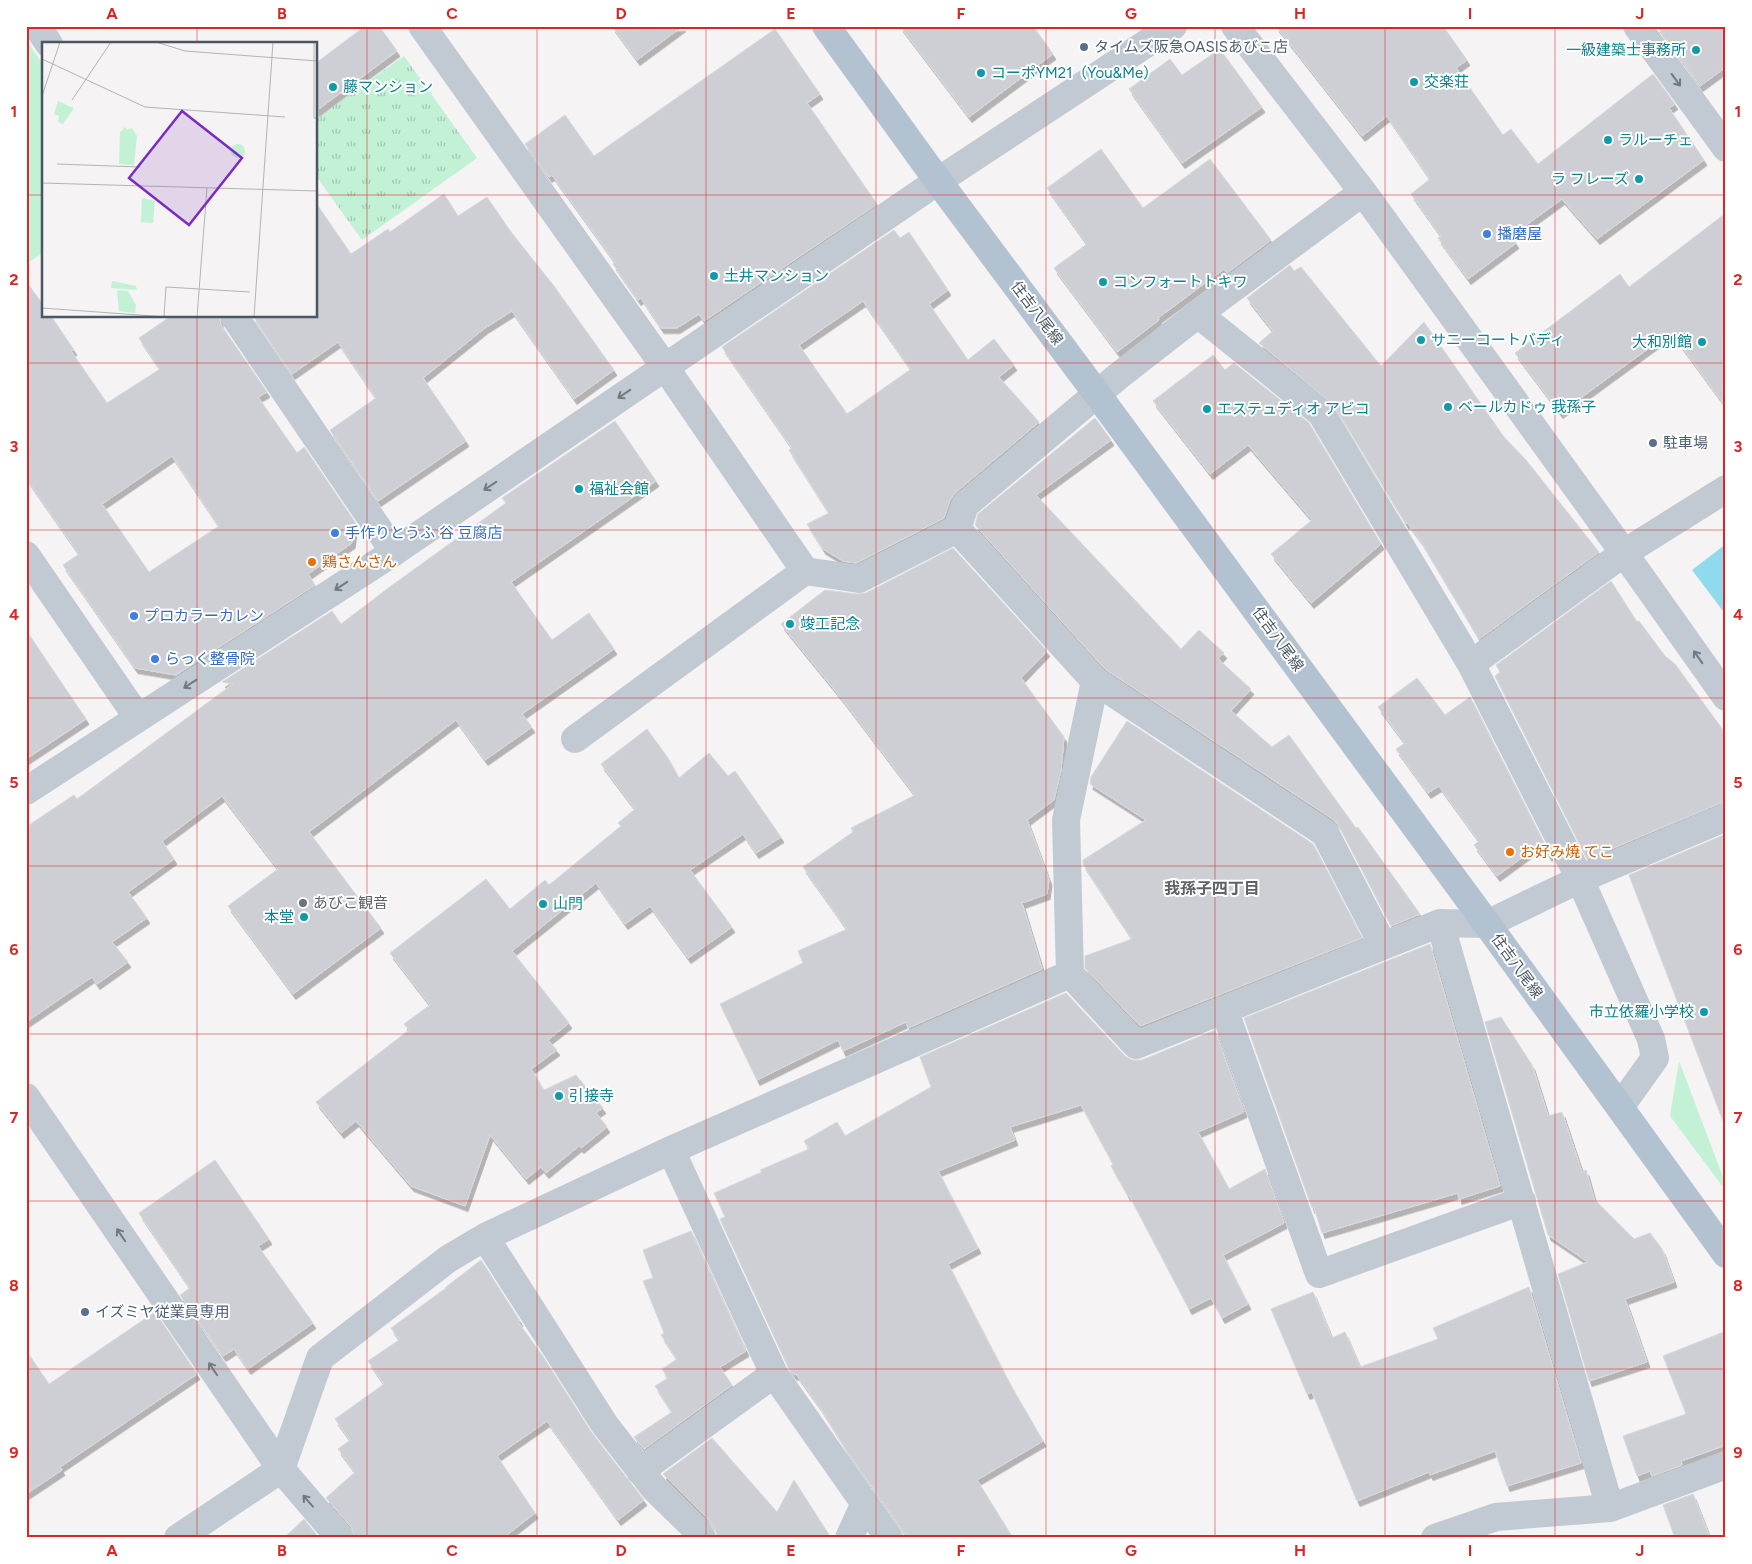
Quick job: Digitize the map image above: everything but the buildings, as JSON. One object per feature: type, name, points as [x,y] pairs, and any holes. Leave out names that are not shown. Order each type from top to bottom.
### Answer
[{"type":"main road","name":"住吉八尾線","points":[[826,26],[938,181],[1487,924],[1726,1254]]},
{"type":"street","points":[[37,26],[48,42]]},
{"type":"street","points":[[422,26],[665,366],[805,571]]},
{"type":"street","points":[[26,791],[394,552],[938,181],[1173,26]]},
{"type":"street","points":[[1235,26],[1363,192],[1726,697]]},
{"type":"street","points":[[1636,26],[1726,148]]},
{"type":"street","points":[[575,739],[805,571],[858,579],[957,529],[965,505],[1097,394],[1198,314],[1363,192]]},
{"type":"street","points":[[1198,314],[1321,413],[1471,664],[1580,879],[1651,1039],[1655,1058],[1620,1107]]},
{"type":"street","points":[[235,318],[394,552]]},
{"type":"street","points":[[1471,664],[1624,553],[1726,489]]},
{"type":"street","points":[[957,529],[1095,681],[1326,833],[1384,945]]},
{"type":"street","points":[[26,555],[138,718]]},
{"type":"street","points":[[1095,681],[1066,820],[1070,974],[1136,1045],[1440,923],[1487,924],[1580,879],[1726,817]]},
{"type":"street","points":[[1440,923],[1610,1508]]},
{"type":"street","points":[[178,1538],[281,1469],[320,1358],[448,1259],[485,1237],[671,1150],[1070,974]]},
{"type":"street","points":[[1224,1009],[1319,1274],[1522,1201]]},
{"type":"street","points":[[26,1097],[281,1469],[340,1538]]},
{"type":"street","points":[[671,1150],[774,1374],[889,1538]]},
{"type":"street","points":[[485,1237],[605,1425],[654,1488],[702,1538]]},
{"type":"street","points":[[640,1471],[774,1374]]},
{"type":"street","points":[[1435,1538],[1496,1517],[1610,1508],[1726,1465]]},
{"type":"street","points":[[849,1538],[865,1503]]},
{"type":"green space","points":[[26,40],[42,63],[42,253],[26,264]]},
{"type":"green space","points":[[404,56],[477,158],[362,240],[318,179],[318,118]]},
{"type":"green space","points":[[1679,1061],[1726,1185],[1726,1191],[1670,1116]]},
{"type":"water","points":[[1726,544],[1726,615],[1692,570]]},
{"type":"place","name":"タイムズ阪急OASISあびこ店","points":[[1084,47]]},
{"type":"place","name":"一級建築士事務所","points":[[1696,50]]},
{"type":"place","name":"コーポYM21（You&Me）","points":[[981,73]]},
{"type":"place","name":"交楽荘","points":[[1414,82]]},
{"type":"place","name":"藤マンション","points":[[333,87]]},
{"type":"place","name":"ラルーチェ","points":[[1608,140]]},
{"type":"place","name":"ラ フレーズ","points":[[1639,179]]},
{"type":"place","name":"播磨屋","points":[[1487,234]]},
{"type":"place","name":"土井マンション","points":[[714,276]]},
{"type":"place","name":"コンフォートトキワ","points":[[1103,282]]},
{"type":"place","name":"サニーコートバディ","points":[[1421,340]]},
{"type":"place","name":"大和別館","points":[[1702,342]]},
{"type":"place","name":"ベールカドゥ 我孫子","points":[[1448,407]]},
{"type":"place","name":"エステュディオ アビコ","points":[[1207,409]]},
{"type":"place","name":"駐車場","points":[[1653,443]]},
{"type":"place","name":"福祉会館","points":[[579,489]]},
{"type":"place","name":"手作りとうふ 谷 豆腐店","points":[[335,533]]},
{"type":"place","name":"鶏さんさん","points":[[312,562]]},
{"type":"place","name":"プロカラーカレン","points":[[134,616]]},
{"type":"place","name":"竣工記念","points":[[790,624]]},
{"type":"place","name":"らっく整骨院","points":[[155,659]]},
{"type":"place","name":"お好み焼 てこ","points":[[1510,852]]},
{"type":"place","name":"あびこ観音","points":[[303,903]]},
{"type":"place","name":"山門","points":[[543,904]]},
{"type":"place","name":"本堂","points":[[304,917]]},
{"type":"place","name":"市立依羅小学校","points":[[1704,1012]]},
{"type":"place","name":"引接寺","points":[[559,1096]]},
{"type":"place","name":"イズミヤ従業員専用","points":[[85,1312]]},
{"type":"district","name":"我孫子四丁目","points":[[1212,888]]}]
